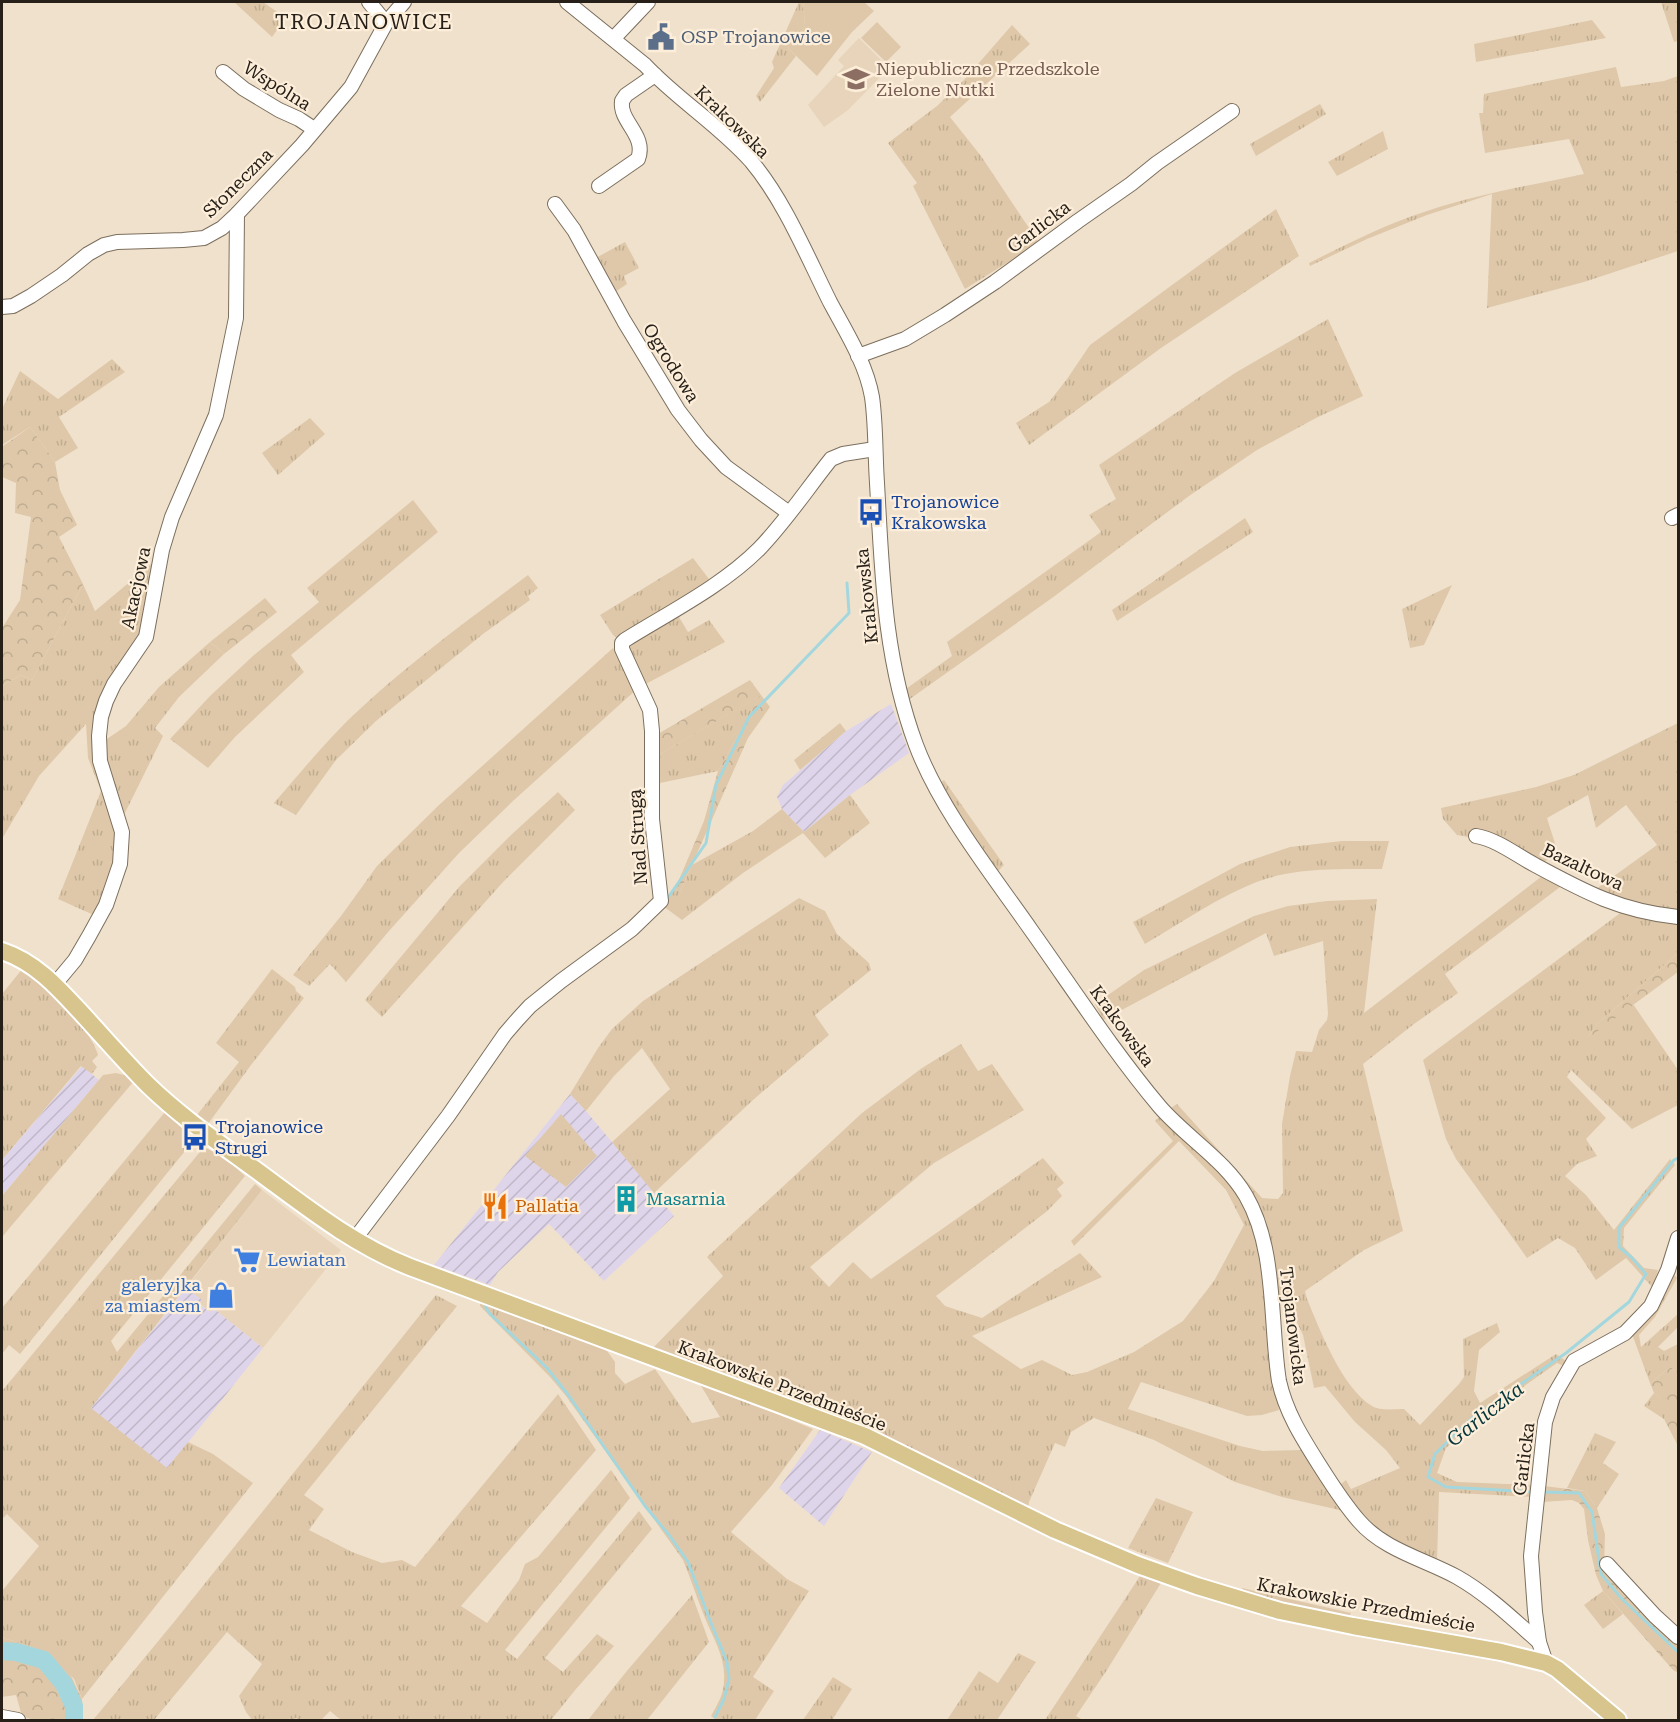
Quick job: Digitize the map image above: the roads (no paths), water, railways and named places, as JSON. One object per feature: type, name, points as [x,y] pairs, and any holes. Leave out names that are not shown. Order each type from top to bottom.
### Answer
[{"type":"main road","name":"Krakowskie Przedmieście","points":[[2,951],[32,965],[55,984],[137,1073],[171,1105],[312,1211],[354,1240],[384,1257],[865,1436],[1029,1519],[1138,1565],[1197,1586],[1280,1611],[1372,1630],[1501,1652],[1546,1663],[1557,1669],[1618,1720]]},
{"type":"street","points":[[369,2],[386,23]]},
{"type":"street","name":"Słoneczna","points":[[2,307],[13,306],[31,296],[104,245],[117,242],[204,238],[222,228],[302,145],[351,87],[386,23],[404,2]]},
{"type":"street","name":"Krakowska","points":[[567,2],[614,38],[700,113],[746,156],[771,188],[858,356],[871,391],[885,614],[899,693],[918,750],[938,791],[973,846],[1127,1064],[1164,1112]]},
{"type":"street","points":[[614,38],[648,2]]},
{"type":"street","name":"Wspólna","points":[[223,72],[244,89],[314,129]]},
{"type":"street","points":[[599,186],[638,159],[640,146],[635,131],[623,112],[622,101],[626,95],[655,75]]},
{"type":"street","name":"Garlicka","points":[[858,356],[905,339],[945,315],[995,282],[1232,111]]},
{"type":"street","name":"Ogrodowa","points":[[555,204],[574,230],[624,321],[678,410],[726,467],[789,513]]},
{"type":"street","name":"Akacjowa","points":[[55,984],[75,960],[106,905],[120,864],[123,832],[100,761],[101,717],[114,684],[146,637],[162,550],[172,517],[216,415],[236,318],[237,214]]},
{"type":"street","name":"Nad Strugą","points":[[354,1240],[518,1019],[561,981],[632,929],[661,901],[652,819],[650,710],[622,649],[622,643],[724,579],[758,550],[831,459],[843,454],[875,449]]},
{"type":"street","name":"Bazaltowa","points":[[1476,836],[1494,841],[1584,891],[1603,899],[1622,906],[1678,917]]},
{"type":"street","name":"Trojanowicka","points":[[1164,1112],[1239,1185],[1258,1221],[1265,1250],[1278,1379],[1285,1404],[1296,1427],[1330,1483],[1357,1519],[1372,1534],[1457,1577],[1480,1592],[1539,1642]]},
{"type":"street","name":"Garlicka","points":[[1546,1663],[1539,1642],[1531,1556],[1545,1422],[1552,1397],[1575,1361],[1624,1333],[1651,1306],[1668,1270],[1678,1239]]},
{"type":"street","points":[[1607,1564],[1655,1616],[1678,1637]]},
{"type":"street","points":[[2,1717],[18,1720]]},
{"type":"waterway","points":[[667,899],[706,843],[716,785],[749,717],[849,613],[847,583]]},
{"type":"waterway","name":"Garliczka","points":[[1535,1492],[1446,1487],[1428,1477],[1435,1454],[1472,1418],[1566,1353],[1629,1302],[1646,1274],[1619,1247],[1619,1228],[1678,1158]]},
{"type":"waterway","points":[[486,1304],[490,1314],[547,1368],[569,1396],[645,1506],[688,1562],[727,1662],[729,1679],[724,1699],[715,1717]]},
{"type":"waterway","name":"Garliczka","points":[[1542,1492],[1579,1493],[1592,1512],[1601,1574],[1622,1599],[1678,1652]]},
{"type":"waterway","points":[[2,1651],[16,1652],[44,1660],[64,1684],[74,1706],[74,1720]]},
{"type":"place","name":"OSP Trojanowice","points":[[661,37]]},
{"type":"place","name":"Niepubliczne Przedszkole Zielone Nutki","points":[[856,79]]},
{"type":"place","name":"Trojanowice Krakowska","points":[[871,512]]},
{"type":"place","name":"Trojanowice Strugi","points":[[195,1137]]},
{"type":"place","name":"Masarnia","points":[[626,1199]]},
{"type":"place","name":"Pallatia","points":[[495,1206]]},
{"type":"place","name":"Lewiatan","points":[[247,1260]]},
{"type":"place","name":"galeryjka za miastem","points":[[221,1295]]},
{"type":"district","name":"TROJANOWICE","points":[[364,22]]}]
